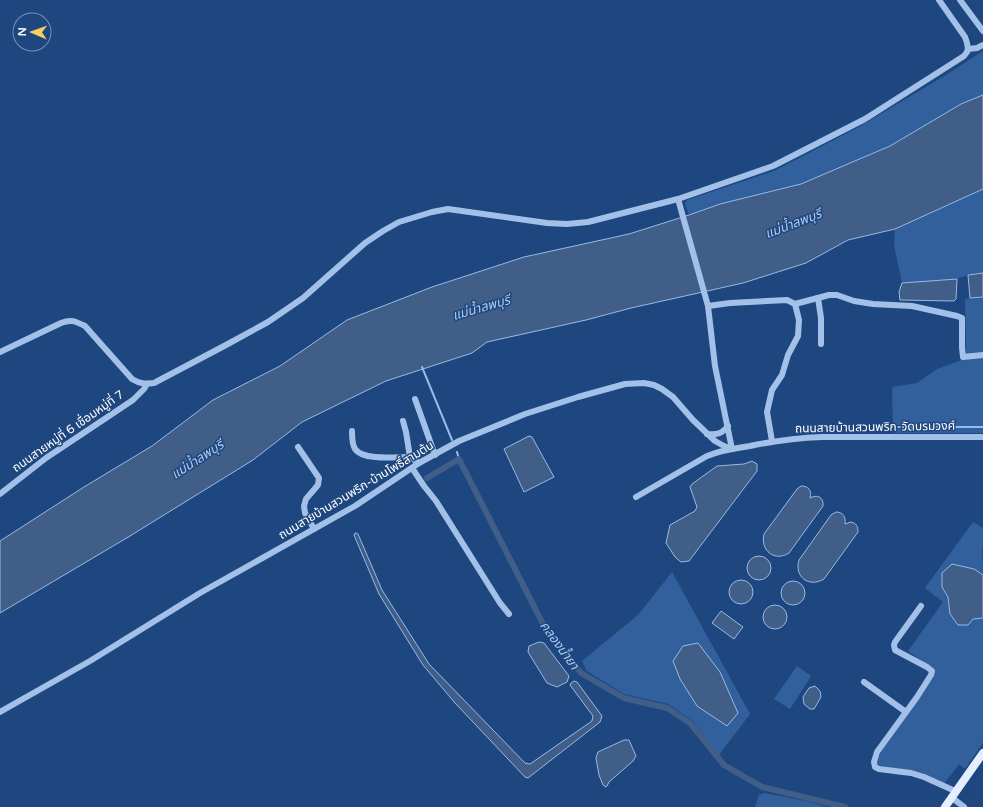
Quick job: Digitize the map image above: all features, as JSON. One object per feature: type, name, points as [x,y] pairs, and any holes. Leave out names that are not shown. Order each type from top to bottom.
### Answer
[{"type":"main road","points":[[945,807],[983,753]]},
{"type":"street","points":[[0,352],[61,323],[75,321],[85,326],[132,379],[139,383],[154,383],[268,322],[303,298],[365,243],[399,222],[416,216],[448,209],[547,223],[567,224],[588,222],[678,199],[773,166],[865,119],[964,56],[968,49],[965,37],[939,0]]},
{"type":"street","points":[[960,0],[983,31]]},
{"type":"street","points":[[968,49],[977,48],[983,44]]},
{"type":"street","points":[[678,199],[707,304],[716,366],[732,449]]},
{"type":"street","points":[[707,304],[787,300],[795,304],[829,295],[836,295],[854,301],[873,304],[912,306],[962,318],[963,356],[983,354]]},
{"type":"street","points":[[818,298],[821,318],[821,344]]},
{"type":"street","points":[[772,442],[767,412],[772,390],[782,375],[788,354],[798,336],[799,320],[795,304]]},
{"type":"street","name":"ถนนสายบ้านสวนพริก-บ้านโพธิ์สามต้น","points":[[0,712],[90,661],[200,593],[355,506],[419,463],[459,441],[525,414],[626,384],[644,383],[654,385],[673,397],[707,434],[715,441],[732,449]]},
{"type":"street","name":"ถนนสายหมู่ที่ 6 เชื่อมหมู่ที่ 7","points":[[0,494],[46,458],[132,400],[144,389],[147,384]]},
{"type":"street","points":[[415,399],[435,455]]},
{"type":"street","points":[[403,421],[410,457]]},
{"type":"street","points":[[707,434],[720,434],[728,426]]},
{"type":"street","points":[[352,431],[354,447],[357,451],[364,455],[375,457],[410,457],[419,463]]},
{"type":"street","name":"ถนนสายบ้านสวนพริก-วัดบรมวงศ์","points":[[636,498],[707,456],[732,449],[798,438],[983,437]]},
{"type":"street","points":[[298,447],[319,478],[318,485],[306,499],[304,506],[305,513],[314,529]]},
{"type":"street","points":[[412,468],[436,501],[500,603],[509,614]]},
{"type":"street","points":[[922,606],[894,645],[895,650],[932,671],[931,675],[877,752],[874,762],[875,767],[878,769],[910,773],[924,777],[953,794],[964,807]]},
{"type":"street","points":[[864,682],[906,712]]},
{"type":"shaded area","points":[[983,51],[983,95],[961,104],[890,146],[801,184],[720,204],[689,215],[685,204],[687,200],[774,171],[857,128]]},
{"type":"shaded area","points":[[983,189],[983,273],[968,275],[957,279],[902,283],[894,245],[895,229]]},
{"type":"shaded area","points":[[983,297],[983,433],[895,433],[893,430],[893,387],[917,383],[937,369],[965,359],[965,299]]},
{"type":"shaded area","points":[[973,522],[983,528],[983,575],[974,569],[942,573],[942,587],[948,597],[950,614],[973,619],[983,618],[983,743],[965,769],[959,764],[944,784],[910,771],[881,766],[878,764],[877,760],[881,752],[923,693],[935,670],[908,651],[943,602],[925,588]]},
{"type":"shaded area","points":[[672,572],[750,714],[719,755],[693,721],[668,704],[624,694],[587,671],[582,661],[638,615]]},
{"type":"shaded area","points":[[797,666],[811,676],[790,709],[774,699]]},
{"type":"shaded area","points":[[765,793],[827,807],[755,807],[759,795]]},
{"type":"water","name":"แม่น้ำลพบุรี","points":[[983,95],[983,189],[895,229],[848,240],[806,263],[743,283],[487,342],[472,353],[386,381],[302,422],[253,460],[130,536],[0,613],[0,541],[84,487],[152,446],[213,400],[280,366],[347,320],[432,287],[524,257],[629,234],[720,204],[801,184],[890,146],[961,104]]},
{"type":"water","points":[[983,273],[983,297],[970,298],[968,275]]},
{"type":"water","points":[[957,279],[956,299],[954,301],[900,300],[899,292],[902,283]]},
{"type":"water","points":[[529,436],[532,437],[554,477],[524,492],[504,449]]},
{"type":"water","points":[[752,461],[757,464],[757,471],[689,561],[681,562],[675,557],[666,543],[670,525],[695,511],[697,507],[690,487],[692,484],[717,466],[744,464]]},
{"type":"water","points":[[801,486],[809,489],[811,493],[810,498],[815,496],[820,497],[823,506],[789,553],[779,556],[774,555],[766,550],[763,540],[764,534],[797,489]]},
{"type":"water","points":[[836,512],[844,515],[845,524],[851,522],[855,524],[858,532],[824,579],[813,582],[808,581],[801,576],[798,566],[799,560],[831,515]]},
{"type":"water","points":[[355,533],[358,534],[382,590],[429,664],[525,763],[530,764],[592,721],[593,716],[570,685],[574,681],[577,682],[602,716],[600,722],[528,778],[525,777],[455,703],[423,665],[379,594],[354,535]]},
{"type":"water","points":[[759,556],[768,559],[771,568],[768,577],[759,580],[750,577],[747,568],[750,559]]},
{"type":"water","points":[[952,564],[974,569],[983,575],[983,618],[973,619],[968,625],[958,625],[950,614],[948,597],[942,587],[942,573]]},
{"type":"water","points":[[741,580],[750,583],[753,592],[750,601],[741,604],[732,601],[729,592],[732,583]]},
{"type":"water","points":[[793,581],[802,584],[805,593],[802,602],[793,605],[784,602],[781,593],[784,584]]},
{"type":"water","points":[[775,605],[784,608],[787,617],[784,626],[775,629],[766,626],[763,617],[766,608]]},
{"type":"water","points":[[721,611],[743,627],[734,639],[712,623]]},
{"type":"water","points":[[539,642],[544,643],[569,676],[567,682],[557,687],[547,683],[528,652],[529,646]]},
{"type":"water","points":[[698,643],[720,672],[738,713],[727,726],[697,706],[680,679],[673,661],[683,646]]},
{"type":"water","points":[[815,686],[820,691],[821,697],[814,709],[810,709],[804,704],[803,697],[809,688]]},
{"type":"water","points":[[624,740],[629,740],[636,756],[633,761],[609,782],[606,787],[603,785],[599,775],[596,758],[598,752]]},
{"type":"waterway","name":"คลองน้ำยา","points":[[422,367],[452,440]]},
{"type":"waterway","points":[[898,427],[983,427]]},
{"type":"waterway","name":"คลองน้ำยา","points":[[457,452],[459,459]]},
{"type":"waterway","name":"คลองน้ำยา","points":[[427,478],[459,459],[544,626],[581,673],[624,698],[667,708],[690,723],[724,765],[762,787],[845,807]]}]
